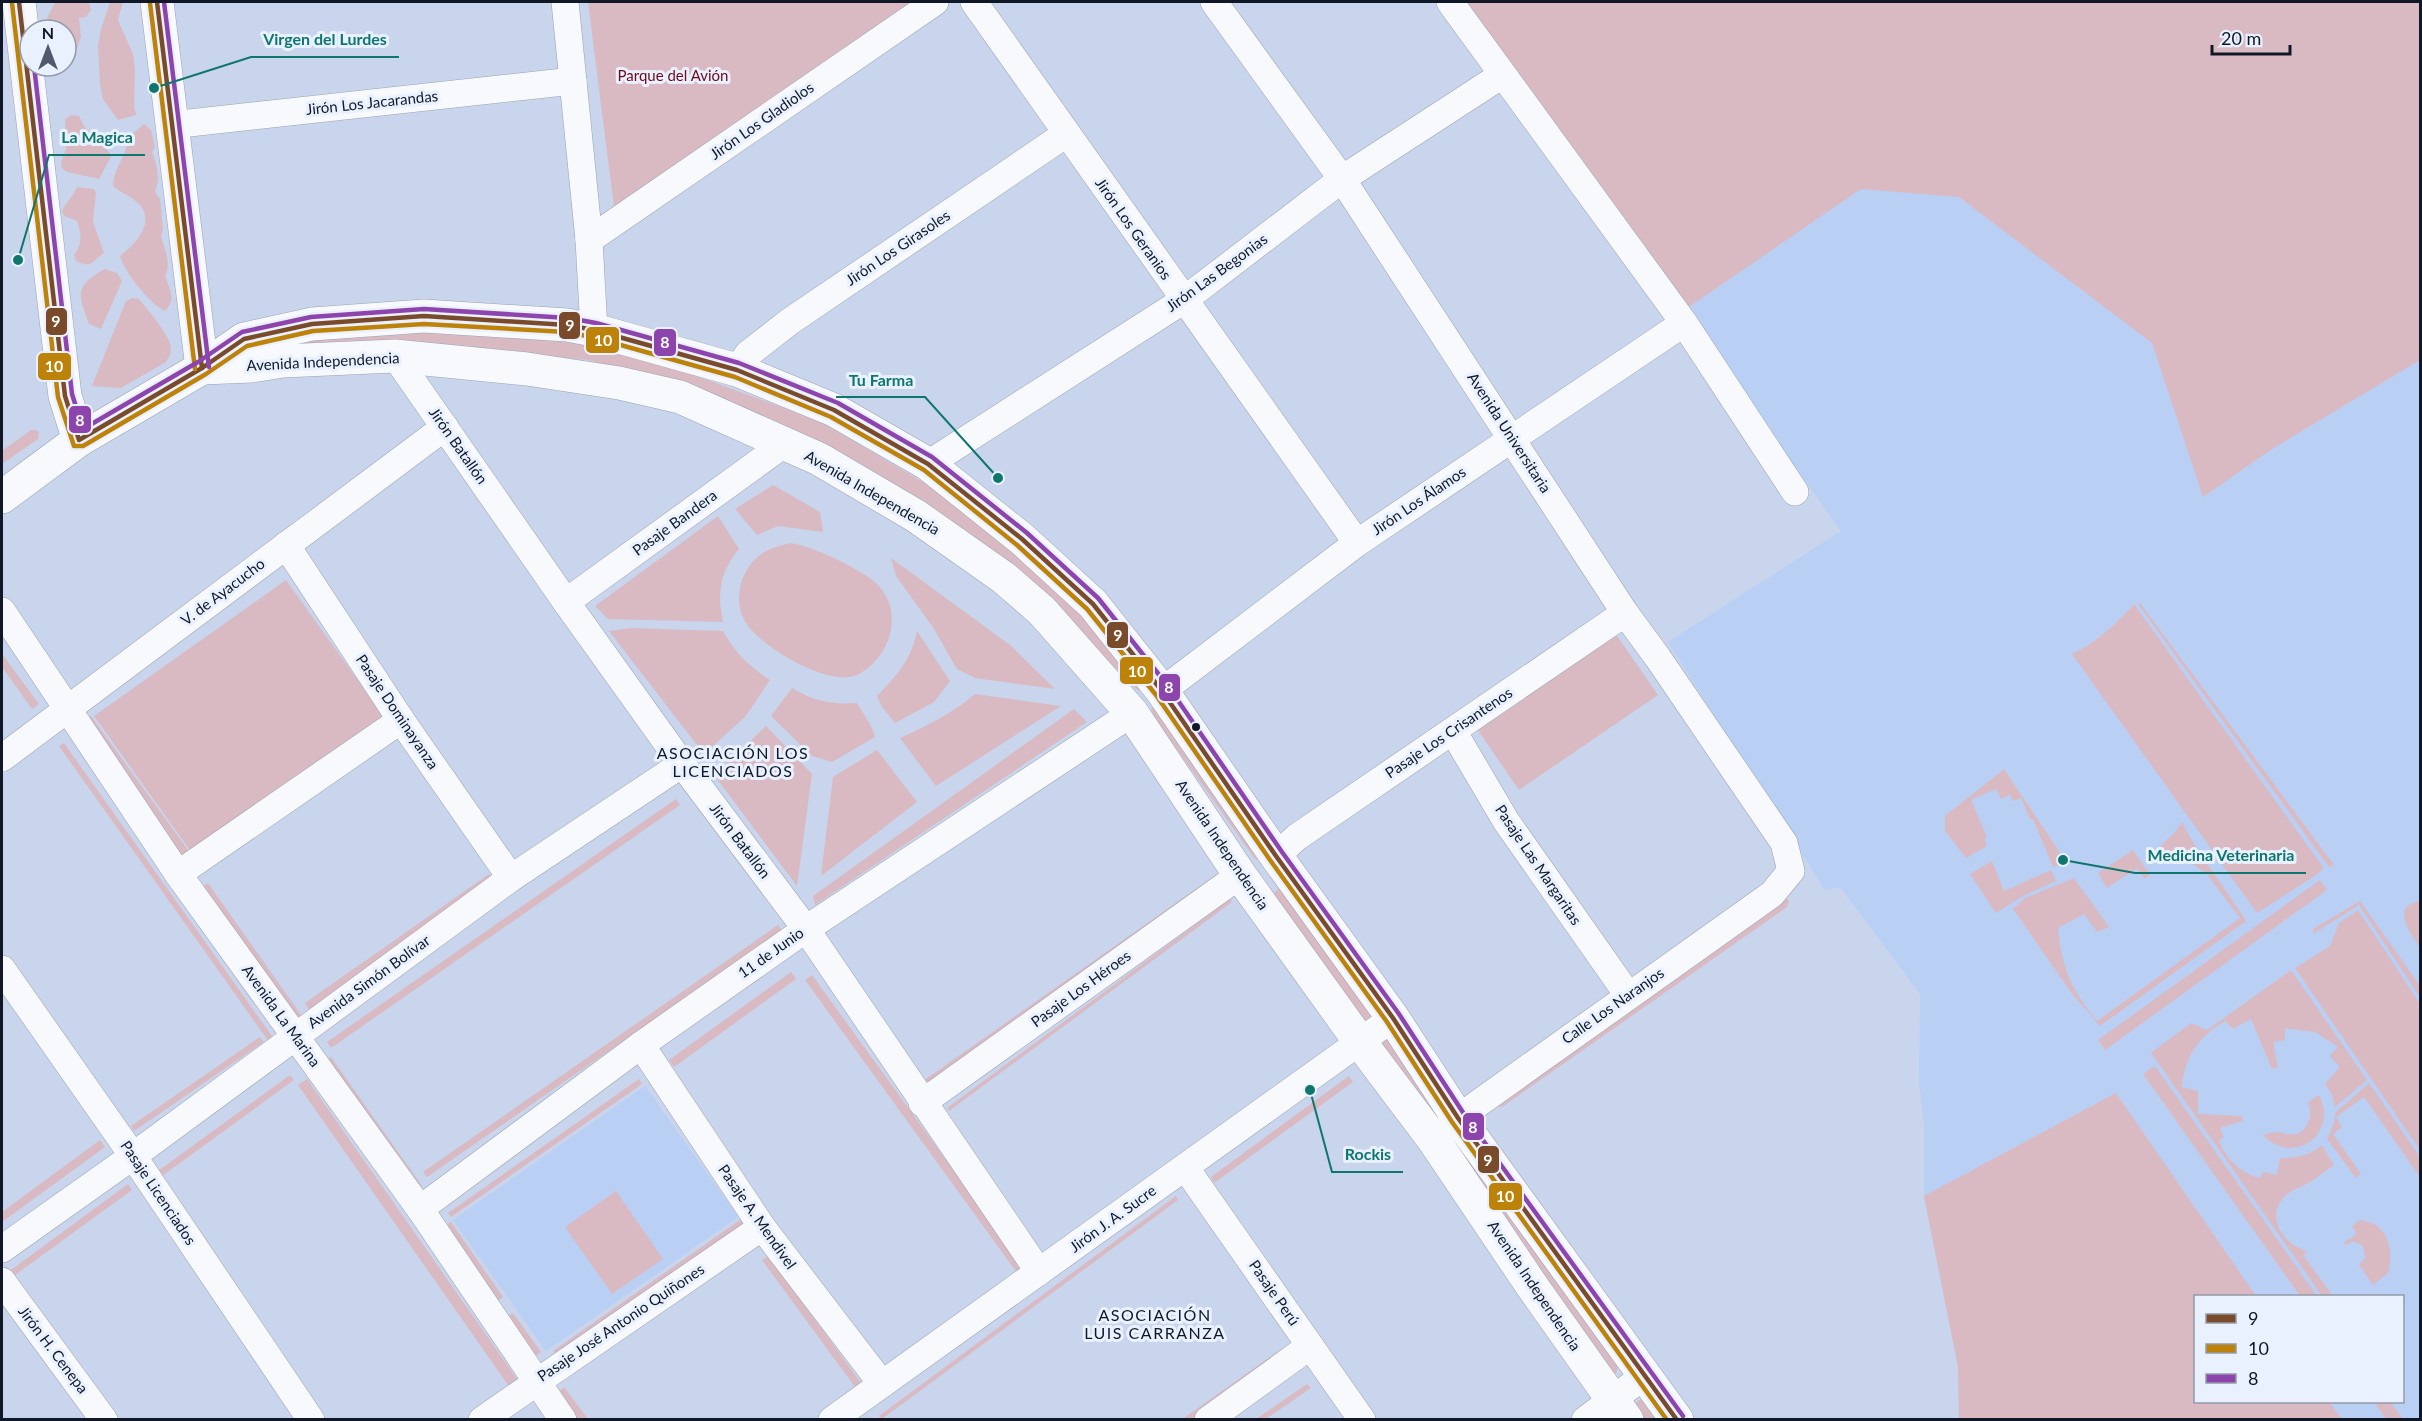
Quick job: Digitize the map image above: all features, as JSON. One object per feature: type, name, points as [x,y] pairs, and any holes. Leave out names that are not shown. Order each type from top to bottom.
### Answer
[{"type":"main road","points":[[19,2],[65,396],[79,440]]},
{"type":"main road","points":[[2,497],[79,440],[202,368],[157,2]]},
{"type":"main road","name":"Avenida Independencia","points":[[202,368],[244,339],[312,324],[424,316],[567,325],[594,330],[737,370],[834,410],[928,464],[1022,539],[1093,604],[1162,691],[1275,856],[1393,1018],[1458,1118],[1677,1419]]},
{"type":"main road","name":"Avenida Independencia","points":[[202,368],[252,366],[283,361],[395,356],[527,369],[619,383],[680,397],[819,459],[916,516],[1004,578],[1042,611],[1132,712],[1240,875],[1433,1139],[1532,1286],[1619,1409]]},
{"type":"main road","points":[[1532,1286],[1563,1263]]},
{"type":"street","points":[[565,2],[589,240],[594,330]]},
{"type":"street","name":"Jirón Los Gladiolos","points":[[589,240],[935,2]]},
{"type":"street","name":"Jirón Los Geranios","points":[[974,2],[1356,543]]},
{"type":"street","name":"Avenida Universitaria","points":[[1214,2],[1342,179],[1625,613],[1784,843],[1791,871]]},
{"type":"street","points":[[1450,2],[1684,323],[1795,492]]},
{"type":"street","name":"Jirón Las Begonias","points":[[928,464],[1184,300],[1342,179],[1502,75]]},
{"type":"street","name":"Jirón Los Jacarandas","points":[[171,125],[573,81]]},
{"type":"street","name":"Jirón Los Girasoles","points":[[737,370],[748,354],[789,322],[1066,134]]},
{"type":"street","name":"Jirón Los Álamos","points":[[1162,691],[1356,543],[1684,323]]},
{"type":"street","name":"Jirón Batallón","points":[[395,356],[682,764],[806,929],[922,1103],[1039,1272]]},
{"type":"street","name":"V. de Ayacucho","points":[[2,758],[445,426]]},
{"type":"street","name":"Pasaje Bandera","points":[[566,602],[784,444]]},
{"type":"street","name":"Pasaje Dominayanza","points":[[286,545],[401,720],[511,878]]},
{"type":"street","name":"Avenida La Marina","points":[[2,611],[178,874],[420,1209],[564,1419]]},
{"type":"street","name":"Pasaje Los Crisantenos","points":[[1275,856],[1297,837],[1625,613]]},
{"type":"street","name":"11 de Junio","points":[[420,1209],[641,1045],[806,929],[1132,712]]},
{"type":"street","points":[[178,874],[401,720]]},
{"type":"street","name":"Pasaje Las Margaritas","points":[[1453,731],[1506,821],[1628,996]]},
{"type":"street","name":"Avenida Simón Bolívar","points":[[2,1249],[133,1156],[511,878],[682,764]]},
{"type":"street","name":"Calle Los Naranjos","points":[[1433,1139],[1458,1118],[1772,894],[1791,871]]},
{"type":"street","name":"Pasaje Los Héroes","points":[[922,1103],[1240,875]]},
{"type":"street","name":"Pasaje Licenciados","points":[[2,969],[133,1156],[311,1419]]},
{"type":"street","name":"Jirón J. A. Sucre","points":[[844,1416],[882,1384],[1393,1018]]},
{"type":"street","name":"Pasaje A. Mendivel","points":[[641,1045],[762,1227],[882,1384]]},
{"type":"street","name":"Pasaje Perú","points":[[1185,1167],[1362,1419]]},
{"type":"street","name":"Pasaje José Antonio Quiñones","points":[[482,1419],[762,1227]]},
{"type":"street","name":"Jirón H. Cenepa","points":[[2,1281],[104,1419]]},
{"type":"street","points":[[1208,1419],[1310,1346]]},
{"type":"street","points":[[1585,1419],[1619,1409],[1644,1376]]},
{"type":"shaded area","points":[[1462,2],[2420,2],[2420,1419],[1959,1419],[1958,1367],[1924,1196],[1924,1125],[1919,1082],[1920,994],[1840,887],[1825,890],[1668,642],[1841,531]]},
{"type":"shaded area","points":[[645,1086],[738,1217],[546,1351],[453,1220]]},
{"type":"green space","points":[[55,2],[89,2],[91,10],[86,17],[79,18],[81,37],[78,46],[78,18],[47,18]]},
{"type":"green space","points":[[110,2],[123,2],[118,20],[133,54],[135,69],[134,106],[136,115],[118,120],[103,99],[100,84],[98,46]]},
{"type":"green space","name":"Parque del Avión","points":[[588,2],[918,2],[614,207]]},
{"type":"green space","points":[[1462,2],[2420,2],[2420,360],[2272,449],[2203,497],[2152,343],[1959,197],[1861,189],[1680,313]]},
{"type":"green space","points":[[71,115],[79,116],[84,126],[109,152],[111,157],[99,179],[67,172],[62,168],[61,163],[66,149],[65,119]]},
{"type":"green space","points":[[144,124],[151,130],[155,147],[152,152],[158,172],[155,192],[160,199],[163,230],[161,236],[168,261],[165,276],[170,289],[171,302],[165,311],[152,302],[139,287],[127,271],[120,256],[139,237],[143,230],[145,214],[141,206],[133,199],[113,186],[114,180],[128,138]]},
{"type":"green space","points":[[77,187],[94,189],[96,193],[93,222],[104,253],[89,264],[76,261],[74,255],[79,247],[79,225],[77,221],[64,216],[62,211]]},
{"type":"green space","points":[[105,269],[117,273],[122,281],[101,329],[89,324],[82,305],[81,291],[88,280]]},
{"type":"green space","points":[[132,298],[139,299],[163,329],[170,343],[170,355],[166,362],[121,388],[92,386],[126,301]]},
{"type":"green space","points":[[355,328],[589,342],[656,361],[819,421],[935,489],[1040,564],[1146,693],[1136,689],[1070,622],[655,379],[588,360],[501,352],[287,346]]},
{"type":"green space","points":[[31,430],[39,432],[38,439],[2,464],[2,451]]},
{"type":"green space","points":[[773,485],[820,512],[823,532],[778,526],[757,535],[735,509]]},
{"type":"green space","points":[[718,516],[739,549],[724,574],[720,592],[723,622],[608,619],[595,606]]},
{"type":"green space","points":[[790,543],[810,548],[847,565],[869,577],[885,594],[892,620],[890,634],[878,658],[869,668],[857,675],[830,676],[795,662],[764,641],[744,620],[739,603],[739,593],[748,568],[763,553]]},
{"type":"green space","points":[[891,558],[1010,645],[1055,689],[975,678],[957,669],[934,629],[896,576]]},
{"type":"green space","points":[[286,580],[389,724],[197,860],[94,716]]},
{"type":"green space","points":[[2140,603],[2334,865],[2329,867],[2138,604]]},
{"type":"green space","points":[[2134,604],[2323,867],[2316,875],[2257,913],[2072,654],[2098,638]]},
{"type":"green space","points":[[631,628],[723,631],[743,659],[770,680],[745,717],[704,754],[609,631]]},
{"type":"green space","points":[[1613,630],[1658,695],[1519,790],[1475,726]]},
{"type":"green space","points":[[917,631],[950,681],[934,702],[895,723],[882,707],[877,696],[902,666],[915,641]]},
{"type":"green space","points":[[2,654],[39,704],[32,709],[2,667]]},
{"type":"green space","points":[[792,688],[823,701],[857,703],[875,737],[832,762],[812,756],[771,716]]},
{"type":"green space","points":[[975,694],[1061,706],[936,786],[900,738],[939,719]]},
{"type":"green space","points":[[1153,705],[1263,860],[1255,859],[1151,713]]},
{"type":"green space","points":[[1074,709],[1087,722],[815,905],[813,896]]},
{"type":"green space","points":[[91,716],[196,861],[188,866],[84,722]]},
{"type":"green space","points":[[766,726],[812,774],[797,886],[714,775]]},
{"type":"green space","points":[[64,743],[274,1039],[269,1042],[59,746]]},
{"type":"green space","points":[[877,750],[917,802],[821,876],[833,777]]},
{"type":"green space","points":[[2004,769],[2067,863],[2053,867],[2033,819],[2030,819],[2021,798],[2013,801],[2010,795],[2001,799],[1996,789],[1971,800],[1987,837],[1984,839],[1987,846],[1966,858],[1945,831],[1945,816]]},
{"type":"green space","points":[[676,799],[680,805],[331,1048],[327,1042]]},
{"type":"green space","points":[[2182,822],[2246,921],[2100,1026],[2073,995],[2013,909],[2025,898],[2074,878],[2109,927],[2097,932],[2084,914],[2058,928],[2062,955],[2069,978],[2080,999],[2097,1021],[2240,918],[2206,873],[2194,865],[2181,848],[2160,863],[2152,854]]},
{"type":"green space","points":[[2133,850],[2150,875],[2145,879],[2137,868],[2107,888],[2098,873]]},
{"type":"green space","points":[[1992,861],[2004,891],[2051,870],[2056,881],[2023,896],[1996,913],[1970,874]]},
{"type":"green space","points":[[489,874],[494,881],[309,1010],[305,1003]]},
{"type":"green space","points":[[1217,874],[1222,881],[928,1088],[923,1081]]},
{"type":"green space","points":[[2320,880],[2327,890],[2105,1050],[2098,1040]]},
{"type":"green space","points":[[208,883],[304,1019],[299,1023],[202,887]]},
{"type":"green space","points":[[1280,887],[1373,1018],[1362,1020],[1274,897],[1274,893]]},
{"type":"green space","points":[[1785,897],[1789,901],[1787,907],[1502,1107],[1497,1106]]},
{"type":"green space","points":[[1230,899],[1232,902],[949,1111],[947,1108]]},
{"type":"green space","points":[[2360,901],[2420,986],[2420,997],[2359,905],[2313,934],[2313,929]]},
{"type":"green space","points":[[2420,901],[2420,947],[2408,928],[2404,914],[2406,908]]},
{"type":"green space","points":[[2358,910],[2420,1004],[2420,1150],[2295,968],[2330,946],[2339,923]]},
{"type":"green space","points":[[778,925],[782,931],[427,1177],[423,1172]]},
{"type":"green space","points":[[2291,970],[2367,1080],[2335,1107],[2332,1095],[2325,1084],[2340,1067],[2330,1056],[2338,1047],[2315,1032],[2285,1028],[2285,1040],[2273,1042],[2278,1067],[2272,1069],[2251,1019],[2233,1029],[2225,1021],[2207,1034],[2194,1048],[2186,1066],[2182,1087],[2198,1091],[2198,1114],[2242,1116],[2243,1121],[2220,1128],[2224,1138],[2219,1140],[2235,1164],[2253,1176],[2260,1178],[2263,1172],[2277,1175],[2280,1158],[2302,1156],[2322,1145],[2334,1165],[2307,1184],[2290,1192],[2277,1209],[2276,1218],[2283,1235],[2298,1248],[2308,1252],[2303,1255],[2332,1295],[2321,1295],[2151,1053],[2191,1023],[2207,1030]]},
{"type":"green space","points":[[791,972],[796,979],[674,1067],[669,1060]]},
{"type":"green space","points":[[812,975],[1027,1272],[1020,1277],[805,980]]},
{"type":"green space","points":[[1384,1033],[1449,1117],[1440,1126],[1380,1047]]},
{"type":"green space","points":[[260,1037],[264,1042],[134,1131],[131,1126]]},
{"type":"green space","points":[[331,1057],[422,1186],[413,1192],[322,1063]]},
{"type":"green space","points":[[2155,1066],[2316,1295],[2299,1295],[2143,1074]]},
{"type":"green space","points":[[290,1075],[294,1080],[162,1176],[158,1171]]},
{"type":"green space","points":[[1349,1076],[1353,1082],[1214,1183],[1211,1177]]},
{"type":"green space","points":[[307,1079],[517,1379],[508,1385],[298,1085]]},
{"type":"green space","points":[[639,1079],[642,1084],[451,1217],[448,1213]]},
{"type":"green space","points":[[2369,1083],[2420,1157],[2420,1177],[2364,1097],[2336,1117],[2342,1127],[2333,1134],[2361,1174],[2356,1178],[2327,1139],[2334,1123],[2335,1113]]},
{"type":"green space","points":[[2116,1093],[2255,1295],[2194,1295],[2194,1403],[2330,1403],[2342,1419],[1959,1419],[1958,1367],[1924,1196]]},
{"type":"green space","points":[[2319,1095],[2324,1110],[2323,1123],[2318,1134],[2310,1142],[2299,1147],[2287,1148],[2275,1144],[2263,1135],[2275,1132],[2297,1134],[2300,1132],[2309,1119],[2308,1102]]},
{"type":"green space","points":[[1456,1137],[1619,1366],[1616,1373],[1611,1374],[1452,1140]]},
{"type":"green space","points":[[100,1140],[105,1147],[2,1222],[2,1212]]},
{"type":"green space","points":[[128,1184],[132,1190],[15,1275],[11,1270]]},
{"type":"green space","points":[[616,1191],[663,1259],[612,1294],[565,1227]]},
{"type":"green space","points":[[1176,1196],[1178,1200],[882,1419],[879,1416]]},
{"type":"green space","points":[[740,1220],[744,1225],[557,1356],[553,1351]]},
{"type":"green space","points":[[2360,1220],[2377,1226],[2387,1238],[2389,1246],[2389,1272],[2373,1285],[2359,1265],[2365,1258],[2363,1246],[2354,1241],[2346,1245],[2344,1242],[2357,1234],[2352,1226]]},
{"type":"green space","points":[[451,1222],[503,1297],[496,1302],[443,1227]]},
{"type":"green space","points":[[769,1256],[861,1383],[855,1387],[762,1260]]},
{"type":"green space","points":[[513,1313],[541,1352],[534,1357],[506,1317]]},
{"type":"green space","points":[[1281,1349],[1286,1355],[1195,1419],[1181,1420]]},
{"type":"green space","points":[[1307,1384],[1311,1388],[1266,1419],[1256,1419]]},
{"type":"green space","points":[[564,1387],[588,1419],[578,1419],[559,1392]]},
{"type":"green space","points":[[1639,1400],[1644,1400],[1660,1419],[1640,1419],[1633,1406]]},
{"type":"green space","points":[[2375,1403],[2391,1403],[2403,1419],[2386,1419]]},
{"type":"transit line","name":"9","points":[[19,2],[65,396],[79,440],[202,368],[244,339],[312,324],[424,316],[567,325],[594,330],[737,370],[834,410],[928,464],[1022,539],[1093,604],[1162,691],[1276,856],[1393,1018],[1458,1118],[1677,1420]]},
{"type":"transit line","name":"9","points":[[157,2],[202,368]]},
{"type":"transit line","name":"8","points":[[164,2],[209,367]]},
{"type":"transit line","name":"10","points":[[12,3],[58,397],[74,446],[83,446],[206,374],[247,346],[313,331],[424,324],[566,332],[592,337],[735,377],[831,417],[924,470],[1017,545],[1087,609],[1156,695],[1270,860],[1387,1022],[1452,1122],[1667,1420]]},
{"type":"transit line","name":"10","points":[[150,3],[195,369]]},
{"type":"transit line","name":"8","points":[[35,78],[72,394],[83,429],[198,362],[242,332],[311,317],[424,309],[568,318],[596,323],[739,363],[838,403],[932,457],[1027,533],[1098,598],[1168,686],[1282,852],[1399,1014],[1464,1114],[1683,1416]]},
{"type":"place","name":"Virgen del Lurdes","points":[[154,88]]},
{"type":"place","name":"La Magica","points":[[18,260]]},
{"type":"place","name":"Tu Farma","points":[[998,478]]},
{"type":"place","name":"Medicina Veterinaria","points":[[2063,860]]},
{"type":"place","name":"Rockis","points":[[1310,1090]]},
{"type":"district","name":"ASOCIACIÓN LOS LICENCIADOS","points":[[733,762]]},
{"type":"district","name":"ASOCIACIÓN LUIS CARRANZA","points":[[1155,1324]]}]
